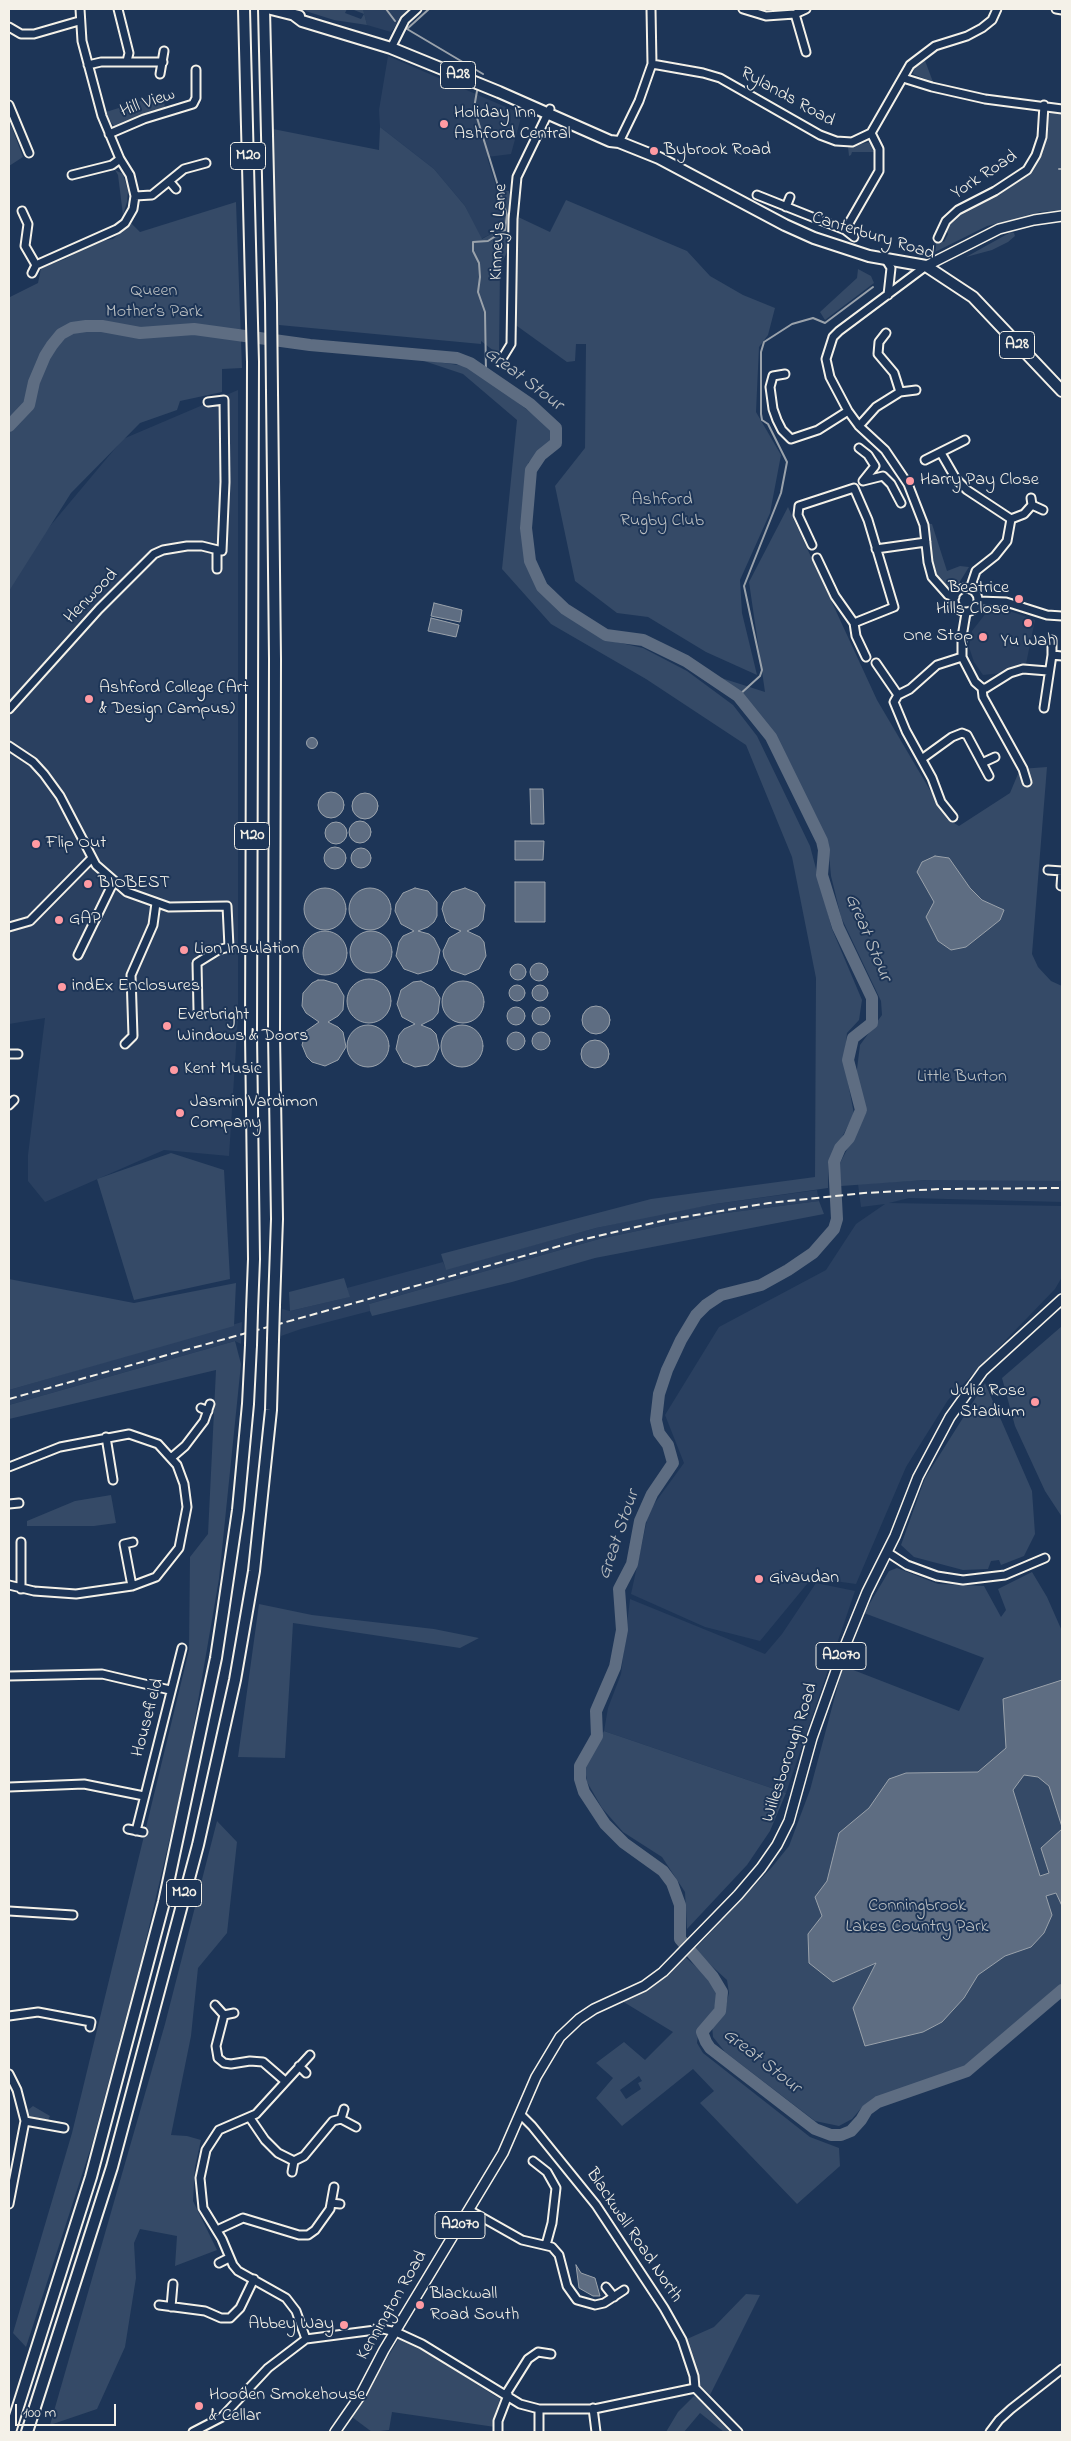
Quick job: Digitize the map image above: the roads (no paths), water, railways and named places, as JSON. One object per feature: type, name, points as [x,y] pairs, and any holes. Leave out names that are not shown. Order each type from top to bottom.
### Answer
[{"type":"highway","name":"M20","points":[[10,2432],[91,2178],[168,1882],[216,1658],[238,1510],[248,1404],[254,1259],[251,1034],[253,362],[244,9]]},
{"type":"highway","name":"M20","points":[[27,2432],[112,2167],[198,1845],[235,1680],[251,1587],[271,1410],[277,1220],[271,303],[264,9]]},
{"type":"highway","name":"Canterbury Road","points":[[274,10],[303,16],[392,46],[608,134],[619,142],[659,158],[785,225],[838,246],[886,260],[926,266],[973,297],[1062,391]]},
{"type":"highway","name":"M20","points":[[9,2417],[33,2362]]},
{"type":"main road","points":[[926,266],[999,229],[1034,220],[1062,216]]},
{"type":"main road","name":"Willesborough Road","points":[[520,2116],[536,2078],[560,2037],[579,2019],[610,2001],[644,1986],[678,1957],[761,1868],[789,1820],[812,1738],[843,1651],[918,1477],[950,1417],[968,1390],[993,1359],[1062,1299]]},
{"type":"main road","name":"Kennington Road","points":[[335,2432],[360,2396],[503,2153],[520,2116]]},
{"type":"street","points":[[32,273],[36,265],[117,229],[124,223],[132,209],[135,196],[130,175],[120,159],[109,134],[88,65],[79,21],[80,9]]},
{"type":"street","points":[[118,9],[129,53],[126,61]]},
{"type":"street","points":[[392,46],[405,20],[417,9]]},
{"type":"street","points":[[619,142],[639,101],[652,64],[651,9]]},
{"type":"street","points":[[743,9],[766,16],[795,14],[806,9]]},
{"type":"street","points":[[845,230],[879,171],[879,149],[871,133],[910,65],[935,46],[967,36],[982,28],[992,20],[997,9]]},
{"type":"street","points":[[1056,9],[1062,10]]},
{"type":"street","points":[[795,14],[806,52]]},
{"type":"street","points":[[9,27],[21,34],[34,34],[79,21]]},
{"type":"street","name":"Hill View","points":[[160,74],[164,51]]},
{"type":"street","name":"Hill View","points":[[88,65],[101,62],[126,61],[163,62]]},
{"type":"street","name":"Rylands Road","points":[[652,64],[720,78],[800,125],[836,141],[845,143],[858,140],[871,133]]},
{"type":"street","name":"Hill View","points":[[109,134],[144,119],[193,104],[196,98],[196,70]]},
{"type":"street","points":[[903,78],[932,87],[985,99],[1044,105],[1062,109]]},
{"type":"street","points":[[9,105],[29,153]]},
{"type":"street","name":"York Road","points":[[938,238],[946,221],[958,210],[995,191],[1027,170],[1036,155],[1042,137],[1044,105]]},
{"type":"street","name":"Kinney's Lane","points":[[500,362],[511,344],[513,219],[517,178],[549,111]]},
{"type":"street","points":[[72,175],[112,165],[120,159]]},
{"type":"street","points":[[135,196],[152,195],[184,169],[206,163]]},
{"type":"street","points":[[170,182],[176,189]]},
{"type":"street","points":[[757,195],[845,230],[854,237]]},
{"type":"street","points":[[786,207],[790,197]]},
{"type":"street","points":[[22,211],[28,224],[25,246],[36,265]]},
{"type":"street","points":[[886,260],[891,268],[888,295]]},
{"type":"street","points":[[926,266],[833,337],[827,351],[827,366],[830,377],[848,411],[859,426],[885,450],[908,484],[919,509],[932,577],[948,595],[955,597]]},
{"type":"street","points":[[886,333],[879,342],[878,354],[894,373],[900,392]]},
{"type":"street","points":[[785,374],[773,376],[770,387],[777,420],[782,430],[790,438],[818,430],[848,411]]},
{"type":"street","points":[[859,426],[876,407],[900,392],[916,390]]},
{"type":"street","points":[[208,402],[224,400],[225,482],[222,551],[217,550],[217,569]]},
{"type":"street","points":[[924,460],[965,440]]},
{"type":"street","points":[[859,448],[868,455],[874,466],[864,481]]},
{"type":"street","points":[[941,453],[956,478],[968,490],[1012,519]]},
{"type":"street","points":[[812,546],[798,515],[799,506],[854,488],[864,481],[883,476],[892,484],[901,503]]},
{"type":"street","points":[[854,488],[868,520],[894,607],[854,623]]},
{"type":"street","points":[[1012,519],[1024,514],[1032,502],[1043,510]]},
{"type":"street","points":[[970,589],[976,571],[995,556],[1006,541],[1012,519]]},
{"type":"street","points":[[876,549],[926,542]]},
{"type":"street","name":"Henwood","points":[[9,709],[99,609],[154,554],[163,550],[187,546],[217,550]]},
{"type":"street","points":[[817,558],[844,612],[854,623],[856,636],[866,657]]},
{"type":"street","points":[[962,589],[970,589],[976,593],[978,601],[973,610],[966,612],[957,608],[955,597],[962,589]]},
{"type":"street","points":[[978,601],[1006,602],[1047,615],[1062,616]]},
{"type":"street","points":[[966,612],[962,637],[962,657],[975,682],[982,688],[983,697],[1023,769],[1027,782]]},
{"type":"street","points":[[1044,708],[1048,671],[1052,655],[1052,640]]},
{"type":"street","points":[[1052,655],[1062,656]]},
{"type":"street","points":[[954,817],[941,802],[923,758],[898,713],[894,702],[898,695],[910,689],[937,665],[962,657]]},
{"type":"street","points":[[876,663],[898,695]]},
{"type":"street","points":[[982,688],[1019,670],[1048,671]]},
{"type":"street","points":[[923,758],[952,737],[962,733],[968,736],[989,776]]},
{"type":"street","points":[[9,746],[33,762],[52,785],[60,796],[96,865],[127,892],[169,907],[227,906],[229,948],[218,950],[197,964],[198,1010]]},
{"type":"street","points":[[982,763],[995,757]]},
{"type":"street","points":[[9,927],[30,921],[92,858]]},
{"type":"street","points":[[1048,870],[1062,871],[1061,886]]},
{"type":"street","points":[[78,955],[114,881]]},
{"type":"street","points":[[125,1044],[133,1036],[134,1006],[131,976],[153,925],[156,903]]},
{"type":"street","points":[[9,1054],[18,1054]]},
{"type":"street","points":[[171,1458],[185,1446],[204,1421],[207,1408]]},
{"type":"street","points":[[9,1467],[60,1447],[129,1434],[158,1444],[171,1458],[181,1474],[187,1498],[182,1542],[175,1556],[156,1577],[132,1586],[76,1594],[21,1589],[9,1585]]},
{"type":"street","points":[[106,1437],[113,1480]]},
{"type":"street","points":[[9,1512],[9,1505],[19,1503]]},
{"type":"street","points":[[21,1542],[25,1557],[21,1589]]},
{"type":"street","points":[[132,1586],[124,1544],[133,1542]]},
{"type":"street","points":[[887,1552],[908,1565],[937,1576],[963,1580],[1004,1575],[1045,1558]]},
{"type":"street","name":"Housefield","points":[[128,1829],[140,1832],[144,1796],[182,1648]]},
{"type":"street","points":[[9,1676],[102,1674],[170,1690]]},
{"type":"street","points":[[9,1787],[84,1784],[144,1796]]},
{"type":"street","points":[[9,1911],[72,1915]]},
{"type":"street","points":[[215,2006],[224,2014],[234,2013]]},
{"type":"street","points":[[9,2016],[38,2012],[91,2022],[90,2027]]},
{"type":"street","points":[[224,2014],[216,2046],[218,2058],[224,2063],[231,2064],[250,2061],[262,2062],[285,2081]]},
{"type":"street","points":[[303,2340],[296,2311],[288,2300],[254,2278],[238,2271],[229,2258],[217,2230],[203,2208],[200,2199],[200,2178],[206,2150],[219,2130],[250,2118],[261,2109],[310,2055]]},
{"type":"street","points":[[298,2066],[306,2073]]},
{"type":"street","points":[[9,2074],[17,2090],[25,2121],[10,2190],[9,2204]]},
{"type":"street","points":[[341,2119],[344,2109]]},
{"type":"street","name":"Blackwall Road North","points":[[520,2116],[532,2126],[596,2205],[664,2308],[682,2340],[694,2376],[695,2388]]},
{"type":"street","points":[[250,2118],[265,2140],[278,2153],[294,2161]]},
{"type":"street","points":[[294,2161],[304,2156],[328,2124],[341,2119]]},
{"type":"street","points":[[341,2119],[356,2128]]},
{"type":"street","points":[[25,2121],[64,2128]]},
{"type":"street","points":[[292,2172],[294,2161]]},
{"type":"street","points":[[533,2161],[547,2172],[556,2188],[552,2222],[546,2245]]},
{"type":"street","points":[[217,2230],[243,2218],[306,2236],[323,2221],[331,2203],[334,2187]]},
{"type":"street","points":[[331,2203],[340,2204]]},
{"type":"street","points":[[469,2210],[522,2240],[552,2247],[560,2256],[567,2286],[577,2300],[595,2305],[614,2297],[624,2290]]},
{"type":"street","points":[[219,2263],[229,2258]]},
{"type":"street","points":[[159,2306],[205,2311],[221,2318],[230,2318],[240,2308],[254,2278]]},
{"type":"street","points":[[171,2307],[172,2284]]},
{"type":"street","points":[[606,2287],[614,2297]]},
{"type":"street","points":[[193,2432],[205,2430],[222,2417],[268,2368],[303,2340],[384,2330],[396,2332],[422,2344],[507,2394],[520,2404],[539,2408],[593,2408],[695,2388],[738,2432]]},
{"type":"street","points":[[498,2432],[498,2421],[507,2394],[528,2360],[538,2352],[551,2354]]},
{"type":"street","points":[[990,2432],[1011,2409],[1062,2369]]},
{"type":"street","points":[[539,2408],[539,2432]]},
{"type":"street","points":[[593,2408],[596,2432]]},
{"type":"waterway","points":[[386,9],[395,21]]},
{"type":"waterway","points":[[429,9],[407,29],[483,74]]},
{"type":"waterway","points":[[477,91],[474,108],[507,215],[505,230],[488,241],[473,242],[473,251],[479,263],[478,292],[485,312],[486,373]]},
{"type":"waterway","points":[[738,696],[760,676],[762,670],[744,586],[781,493],[787,462],[768,424],[762,420],[761,352],[764,342],[792,324],[813,318],[825,323],[873,287]]},
{"type":"waterway","name":"Great Stour","points":[[9,426],[29,405],[34,382],[52,345],[61,334],[72,328],[86,326],[102,326],[140,333],[194,329],[310,345],[457,358],[470,363],[530,404],[556,428],[556,443],[541,455],[531,470],[526,528],[530,561],[542,587],[565,609],[606,635],[643,640],[686,661],[738,696],[771,737],[822,841],[824,850],[822,875],[838,927],[872,998],[872,1023],[853,1038],[848,1060],[861,1110],[849,1138],[840,1148],[834,1162],[837,1219],[834,1229],[813,1253],[788,1270],[761,1285],[721,1295],[706,1305],[696,1315],[681,1340],[667,1370],[659,1394],[656,1420],[659,1433],[668,1445],[673,1463],[652,1494],[640,1521],[632,1564],[619,1589],[622,1630],[615,1667],[596,1711],[597,1736],[580,1766],[580,1779],[584,1792],[605,1824],[624,1843],[663,1871],[672,1883],[680,1905],[680,1939],[713,1977],[722,1992],[720,2011],[702,2032],[710,2048],[815,2129],[831,2135],[841,2135],[851,2131],[867,2110],[878,2102],[967,2071],[1062,1990]]},
{"type":"railway","points":[[9,1399],[581,1240],[666,1220],[769,1203],[864,1193],[940,1189],[1062,1188]]},
{"type":"place","name":"Holiday Inn Ashford Central","points":[[444,124]]},
{"type":"place","name":"Bybrook Road","points":[[654,151]]},
{"type":"place","name":"Harry Pay Close","points":[[910,481]]},
{"type":"place","name":"Beatrice Hills Close","points":[[1019,599]]},
{"type":"place","name":"Yu Wah","points":[[1028,623]]},
{"type":"place","name":"One Stop","points":[[983,637]]},
{"type":"place","name":"Ashford College (Art & Design Campus)","points":[[89,699]]},
{"type":"place","name":"Flip Out","points":[[36,844]]},
{"type":"place","name":"BIOBEST","points":[[88,884]]},
{"type":"place","name":"GAP","points":[[59,920]]},
{"type":"place","name":"Lion Insulation","points":[[184,950]]},
{"type":"place","name":"indEx Enclosures","points":[[62,987]]},
{"type":"place","name":"Everbright Windows & Doors","points":[[167,1026]]},
{"type":"place","name":"Kent Music","points":[[174,1070]]},
{"type":"place","name":"Jasmin Vardimon Company","points":[[180,1113]]},
{"type":"place","name":"Julie Rose Stadium","points":[[1035,1402]]},
{"type":"place","name":"Givaudan","points":[[759,1579]]},
{"type":"place","name":"Blackwall Road South","points":[[420,2305]]},
{"type":"place","name":"Abbey Way","points":[[344,2325]]},
{"type":"place","name":"Hooden Smokehouse & Cellar","points":[[199,2406]]},
{"type":"park label","name":"Queen Mother’s Park","points":[[154,302]]},
{"type":"park label","name":"Ashford Rugby Club","points":[[662,511]]},
{"type":"park label","name":"Little Burton","points":[[962,1078]]},
{"type":"park label","name":"Conningbrook Lakes Country Park","points":[[917,1917]]}]
